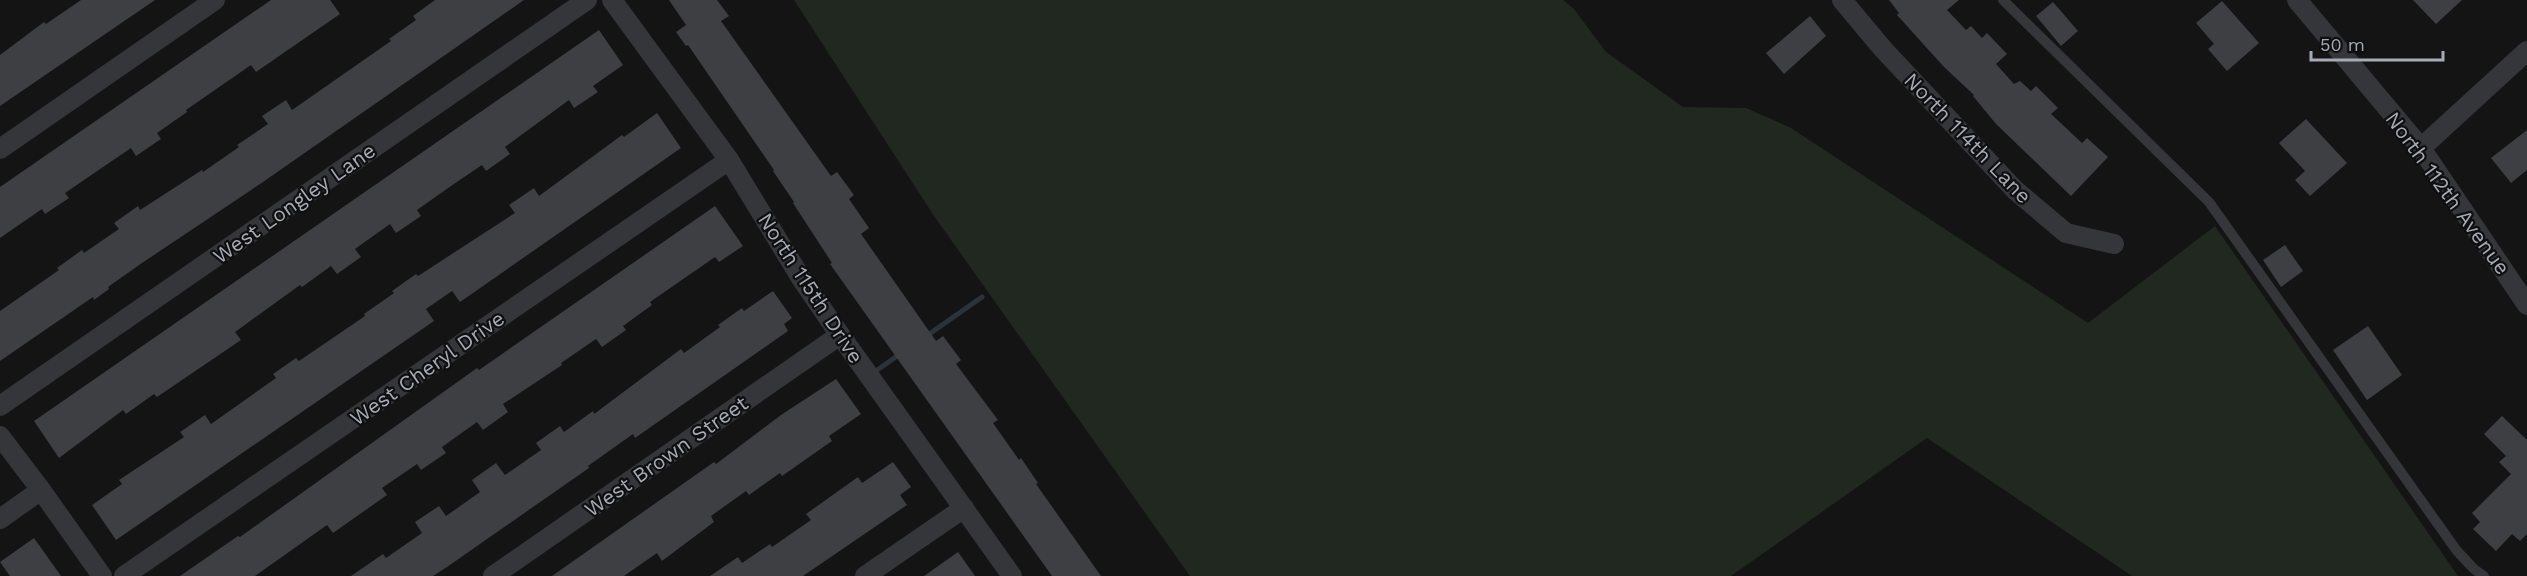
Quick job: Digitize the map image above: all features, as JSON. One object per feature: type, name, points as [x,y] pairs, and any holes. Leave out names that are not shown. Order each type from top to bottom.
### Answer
[{"type":"street","points":[[0,150],[215,0]]},
{"type":"street","name":"West Longley Lane","points":[[0,406],[587,0]]},
{"type":"street","name":"North 115th Drive","points":[[612,0],[729,160],[801,278],[1012,576]]},
{"type":"street","name":"North 114th Lane","points":[[1842,0],[1883,50],[2015,190],[2066,233],[2114,244]]},
{"type":"street","name":"North 112th Avenue","points":[[2301,2],[2421,148],[2527,305]]},
{"type":"street","points":[[2421,148],[2527,51]]},
{"type":"street","name":"West Cheryl Drive","points":[[124,576],[729,160]]},
{"type":"street","name":"West Brown Street","points":[[493,576],[840,335]]},
{"type":"street","points":[[0,436],[42,490],[102,576]]},
{"type":"street","points":[[0,519],[42,490]]},
{"type":"street","points":[[865,576],[964,508]]},
{"type":"lane","points":[[2003,0],[2209,202],[2457,551],[2484,576]]},
{"type":"shaded area","points":[[794,0],[1563,0],[1574,9],[1606,52],[1683,107],[1746,108],[1791,128],[2088,323],[2215,226],[2458,576],[2132,576],[1927,438],[1731,576],[1190,576],[934,216]]},
{"type":"building","points":[[81,0],[155,0],[0,106],[0,55],[44,22],[46,24]]},
{"type":"building","points":[[271,0],[330,0],[340,14],[256,72],[251,65],[157,133],[161,139],[136,156],[131,148],[65,193],[69,198],[45,214],[42,209],[0,238],[0,187]]},
{"type":"building","points":[[435,0],[524,0],[263,182],[142,263],[94,300],[93,297],[0,361],[0,311],[59,270],[57,268],[82,250],[84,253],[119,229],[114,223],[138,206],[140,210],[239,147],[237,145],[268,124],[262,116],[286,100],[292,110],[391,41],[389,39],[416,20],[413,16]]},
{"type":"building","points":[[669,0],[717,0],[729,16],[721,21],[831,176],[837,172],[854,195],[849,199],[869,228],[861,234],[936,341],[943,336],[961,360],[956,364],[998,420],[993,423],[1019,460],[1021,458],[1038,483],[1036,484],[1101,576],[1052,576],[830,264],[832,263],[774,170],[688,45],[686,46],[676,32],[686,25]]},
{"type":"building","points":[[1889,0],[1959,0],[1947,10],[1966,30],[1971,26],[1982,38],[1987,33],[2007,54],[1996,64],[2014,84],[2020,81],[2031,91],[2036,86],[2058,108],[2051,114],[2082,143],[2087,138],[2108,157],[2071,196],[1996,124],[1974,95],[1944,67],[1897,15],[1899,13]]},
{"type":"building","points":[[2413,0],[2462,0],[2436,24]]},
{"type":"building","points":[[2222,1],[2259,43],[2227,71],[2208,49],[2214,44],[2196,23]]},
{"type":"building","points":[[2053,2],[2078,31],[2061,46],[2036,16]]},
{"type":"building","points":[[1810,16],[1826,36],[1784,74],[1766,53]]},
{"type":"building","points":[[599,30],[623,65],[593,86],[598,92],[574,108],[569,100],[505,147],[510,154],[486,171],[482,165],[451,186],[417,210],[421,216],[396,233],[390,224],[355,249],[361,257],[337,274],[331,266],[302,287],[300,285],[235,332],[241,340],[157,397],[154,394],[126,414],[123,410],[59,458],[34,421]]},
{"type":"building","points":[[657,113],[681,148],[460,302],[452,291],[426,309],[434,321],[116,540],[92,505],[122,484],[119,480],[184,437],[180,432],[205,415],[211,424],[276,378],[273,374],[296,358],[299,361],[365,316],[364,314],[416,274],[418,276],[515,213],[509,205],[534,188],[539,196],[622,135],[624,137]]},
{"type":"building","points":[[2306,119],[2347,163],[2310,196],[2295,180],[2305,171],[2279,143]]},
{"type":"building","points":[[2527,130],[2527,170],[2511,183],[2491,158]]},
{"type":"building","points":[[715,206],[743,246],[719,262],[715,257],[650,302],[652,305],[623,326],[626,330],[602,347],[596,339],[561,363],[562,365],[503,404],[508,412],[483,430],[477,422],[442,447],[446,453],[421,470],[417,464],[382,488],[387,495],[333,533],[327,525],[255,576],[180,576],[238,536],[240,537],[477,368],[479,370]]},
{"type":"building","points":[[2285,245],[2303,271],[2281,287],[2263,260]]},
{"type":"building","points":[[773,291],[792,318],[784,324],[788,331],[635,438],[633,434],[588,466],[589,468],[447,567],[433,576],[351,576],[383,554],[386,558],[422,533],[415,522],[439,506],[446,516],[480,492],[472,480],[496,463],[505,475],[541,450],[536,443],[560,426],[564,432],[593,411],[594,414],[681,349],[684,353],[742,308],[744,311]]},
{"type":"building","points":[[2368,326],[2402,375],[2367,400],[2333,350]]},
{"type":"building","points":[[836,379],[861,414],[829,436],[832,441],[782,476],[780,473],[749,495],[746,491],[711,516],[714,522],[662,561],[657,553],[624,576],[552,576],[714,462],[716,464],[781,415]]},
{"type":"building","points":[[2502,416],[2527,440],[2527,534],[2520,541],[2512,534],[2496,551],[2473,529],[2480,522],[2472,513],[2511,474],[2499,462],[2506,456],[2484,434]]},
{"type":"building","points":[[893,462],[911,487],[900,495],[907,505],[803,576],[710,576],[738,557],[742,563],[770,544],[772,547],[811,520],[806,514],[858,477],[862,483]]},
{"type":"building","points":[[34,538],[61,576],[10,576],[0,562]]},
{"type":"building","points":[[958,552],[975,576],[924,576]]},
{"type":"waterway","points":[[925,337],[982,297]]},
{"type":"waterway","points":[[873,373],[900,354]]}]
